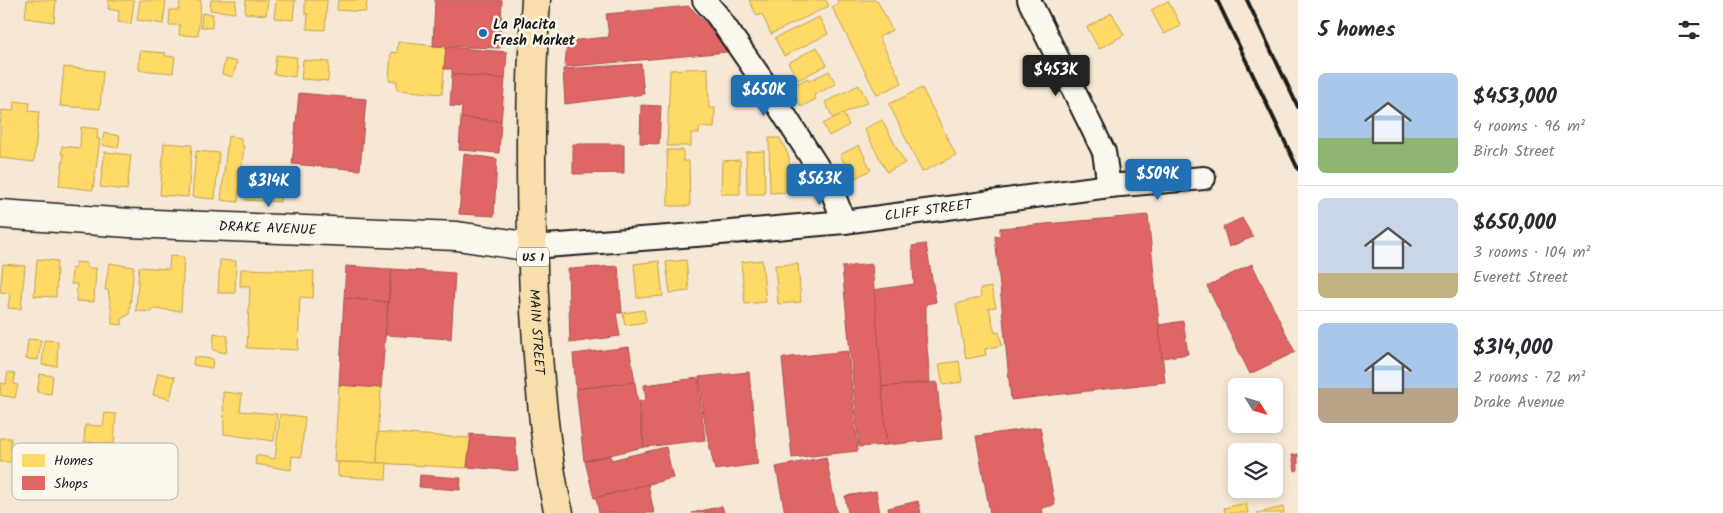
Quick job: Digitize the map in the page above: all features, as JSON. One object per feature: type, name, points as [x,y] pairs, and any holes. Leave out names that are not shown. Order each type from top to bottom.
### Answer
[{"type":"main road","name":"MAIN STREET","points":[[536,0],[532,64],[532,247],[542,412],[554,493],[559,513]]},
{"type":"street","points":[[704,0],[717,14],[762,80],[831,188],[844,222]]},
{"type":"street","points":[[1029,0],[1104,152],[1109,186]]},
{"type":"street","name":"CLIFF STREET","points":[[532,247],[844,222],[1109,186],[1204,178]]},
{"type":"street","name":"DRAKE AVENUE","points":[[0,214],[185,226],[457,236],[532,247]]},
{"type":"building: Homes","points":[[27,0],[56,0],[54,22],[25,18]]},
{"type":"building: Homes","points":[[109,0],[134,0],[131,24],[118,22],[119,11],[108,9]]},
{"type":"building: Homes","points":[[140,0],[166,0],[163,24],[137,20]]},
{"type":"building: Homes","points":[[180,0],[201,0],[198,36],[179,35],[180,25],[169,25],[170,10],[179,10]]},
{"type":"building: Homes","points":[[211,0],[236,0],[235,13],[210,10]]},
{"type":"building: Homes","points":[[246,0],[268,0],[266,15],[245,13]]},
{"type":"building: Homes","points":[[276,0],[295,0],[293,20],[274,18]]},
{"type":"building: Homes","points":[[305,0],[327,0],[325,30],[307,29],[308,14],[305,14]]},
{"type":"building: Homes","points":[[338,0],[367,0],[366,12],[337,10]]},
{"type":"building: Homes","points":[[749,0],[826,0],[829,6],[771,34],[762,14],[757,16]]},
{"type":"building: Homes","points":[[837,0],[877,0],[892,30],[879,37],[902,83],[877,95],[832,7],[839,3]]},
{"type":"building: Homes","points":[[1168,1],[1181,26],[1164,34],[1151,10]]},
{"type":"building: Homes","points":[[202,13],[213,14],[212,28],[201,27]]},
{"type":"building: Homes","points":[[1112,13],[1124,35],[1099,49],[1087,27]]},
{"type":"building: Homes","points":[[819,17],[828,34],[784,56],[775,38]]},
{"type":"building: Homes","points":[[398,42],[446,47],[442,94],[397,90],[397,81],[389,81],[391,52],[397,53]]},
{"type":"building: Homes","points":[[817,47],[827,65],[798,80],[788,63]]},
{"type":"building: Homes","points":[[140,51],[166,53],[165,56],[175,57],[173,73],[139,70]]},
{"type":"building: Homes","points":[[276,55],[297,57],[295,77],[274,74]]},
{"type":"building: Homes","points":[[225,59],[237,62],[233,77],[222,74]]},
{"type":"building: Homes","points":[[303,60],[329,62],[328,81],[301,79]]},
{"type":"building: Homes","points":[[64,67],[103,71],[100,109],[60,106]]},
{"type":"building: Homes","points":[[708,68],[709,108],[715,108],[714,128],[700,127],[699,133],[691,133],[691,146],[667,146],[670,70]]},
{"type":"building: Homes","points":[[829,71],[836,84],[814,95],[816,99],[801,107],[790,87],[808,78],[809,81]]},
{"type":"building: Homes","points":[[859,85],[868,102],[833,118],[825,102]]},
{"type":"building: Homes","points":[[922,88],[956,155],[922,172],[889,104]]},
{"type":"building: Homes","points":[[14,101],[30,103],[29,111],[39,112],[34,162],[0,158],[2,110],[13,111]]},
{"type":"building: Homes","points":[[843,113],[849,125],[829,136],[823,124]]},
{"type":"building: Homes","points":[[882,120],[905,163],[887,172],[864,129]]},
{"type":"building: Homes","points":[[81,127],[98,129],[97,139],[100,139],[93,190],[59,186],[64,154],[61,154],[62,146],[80,148]]},
{"type":"building: Homes","points":[[104,133],[120,136],[118,148],[102,145]]},
{"type":"building: Homes","points":[[228,136],[241,138],[241,145],[244,146],[238,202],[221,200]]},
{"type":"building: Homes","points":[[769,138],[780,138],[789,157],[790,192],[770,193]]},
{"type":"building: Homes","points":[[164,143],[192,145],[188,197],[160,195]]},
{"type":"building: Homes","points":[[859,145],[871,170],[853,179],[840,155]]},
{"type":"building: Homes","points":[[667,150],[683,150],[683,161],[689,161],[690,206],[668,206]]},
{"type":"building: Homes","points":[[196,151],[219,153],[215,199],[192,197]]},
{"type":"building: Homes","points":[[764,151],[765,194],[747,194],[746,152]]},
{"type":"building: Homes","points":[[105,152],[131,155],[127,190],[100,187]]},
{"type":"building: Homes","points":[[740,160],[740,194],[721,194],[722,161]]},
{"type":"building: Homes","points":[[248,175],[282,178],[280,202],[246,200]]},
{"type":"building: Homes","points":[[170,256],[184,257],[181,311],[152,309],[152,312],[136,311],[139,267],[169,269]]},
{"type":"building: Homes","points":[[37,259],[57,261],[56,297],[34,296]]},
{"type":"building: Homes","points":[[220,260],[236,261],[235,293],[218,293]]},
{"type":"building: Homes","points":[[686,260],[689,291],[670,293],[666,262]]},
{"type":"building: Homes","points":[[762,260],[766,302],[745,304],[741,262]]},
{"type":"building: Homes","points":[[659,261],[663,296],[637,298],[634,264]]},
{"type":"building: Homes","points":[[76,262],[87,263],[87,268],[96,268],[94,302],[76,301],[77,284],[71,284],[72,268],[76,268]]},
{"type":"building: Homes","points":[[109,263],[134,267],[129,315],[122,318],[122,325],[112,324],[108,290],[105,290]]},
{"type":"building: Homes","points":[[3,264],[25,266],[21,309],[8,308],[10,293],[0,292]]},
{"type":"building: Homes","points":[[798,264],[801,302],[778,304],[775,265]]},
{"type":"building: Homes","points":[[241,269],[314,271],[313,298],[300,297],[298,350],[247,348],[250,286],[240,286]]},
{"type":"building: Homes","points":[[991,287],[996,307],[989,308],[995,333],[999,332],[1002,345],[985,349],[986,355],[966,359],[956,304],[981,297],[980,289]]},
{"type":"building: Homes","points":[[644,310],[646,322],[625,325],[623,313]]},
{"type":"building: Homes","points":[[214,333],[228,336],[226,353],[213,350]]},
{"type":"building: Homes","points":[[28,339],[41,340],[38,360],[26,359]]},
{"type":"building: Homes","points":[[44,340],[58,341],[57,366],[42,365]]},
{"type":"building: Homes","points":[[194,357],[213,359],[212,368],[193,365]]},
{"type":"building: Homes","points":[[959,361],[962,382],[943,385],[939,364]]},
{"type":"building: Homes","points":[[8,372],[15,374],[14,384],[18,385],[15,398],[0,395],[1,383],[6,384]]},
{"type":"building: Homes","points":[[158,373],[175,377],[170,399],[153,395]]},
{"type":"building: Homes","points":[[40,374],[53,376],[51,394],[37,392]]},
{"type":"building: Homes","points":[[339,385],[381,388],[377,463],[334,462]]},
{"type":"building: Homes","points":[[223,392],[242,394],[240,411],[277,414],[274,441],[224,434]]},
{"type":"building: Homes","points":[[105,413],[116,414],[114,443],[84,442],[85,425],[103,426]]},
{"type":"building: Homes","points":[[280,414],[305,417],[301,457],[292,456],[291,470],[255,464],[256,455],[275,459]]},
{"type":"building: Homes","points":[[378,432],[469,438],[469,434],[471,434],[467,468],[377,463]]},
{"type":"building: Homes","points":[[0,438],[11,438],[11,462],[0,462]]},
{"type":"building: Homes","points":[[338,462],[387,463],[386,479],[338,476]]},
{"type":"building: Homes","points":[[1246,503],[1248,513],[1225,513],[1224,508]]},
{"type":"building: Homes","points":[[1283,507],[1284,513],[1257,513]]},
{"type":"building: Shops","points":[[435,0],[502,0],[500,48],[433,46]]},
{"type":"building: Shops","points":[[689,6],[713,30],[727,52],[565,67],[567,41],[609,37],[606,14]]},
{"type":"building: Shops","points":[[446,47],[507,52],[505,79],[452,74],[452,69],[444,69]]},
{"type":"building: Shops","points":[[641,64],[644,94],[565,104],[563,69]]},
{"type":"building: Shops","points":[[452,74],[505,79],[501,121],[461,118],[462,107],[450,106]]},
{"type":"building: Shops","points":[[299,93],[366,99],[360,170],[292,164]]},
{"type":"building: Shops","points":[[641,105],[661,106],[659,144],[640,143]]},
{"type":"building: Shops","points":[[461,118],[501,121],[499,153],[459,150]]},
{"type":"building: Shops","points":[[573,144],[624,144],[624,173],[573,174]]},
{"type":"building: Shops","points":[[464,154],[497,159],[494,216],[459,214]]},
{"type":"building: Shops","points":[[1148,215],[1165,382],[1011,400],[995,236],[1000,236],[1000,228]]},
{"type":"building: Shops","points":[[1242,218],[1253,237],[1229,247],[1223,227]]},
{"type":"building: Shops","points":[[926,244],[936,302],[926,304],[926,334],[930,382],[882,387],[873,290],[914,284],[912,246]]},
{"type":"building: Shops","points":[[872,264],[887,445],[859,447],[842,267]]},
{"type":"building: Shops","points":[[1252,264],[1295,352],[1250,374],[1207,286]]},
{"type":"building: Shops","points":[[346,266],[392,269],[388,302],[344,298]]},
{"type":"building: Shops","points":[[618,266],[622,313],[616,313],[620,336],[570,343],[568,269]]},
{"type":"building: Shops","points":[[392,269],[455,273],[451,339],[385,335]]},
{"type":"building: Shops","points":[[344,298],[388,302],[381,388],[339,385]]},
{"type":"building: Shops","points":[[1183,321],[1188,354],[1162,358],[1159,325]]},
{"type":"building: Shops","points":[[629,347],[635,382],[576,389],[573,354]]},
{"type":"building: Shops","points":[[848,351],[858,451],[792,458],[782,358]]},
{"type":"building: Shops","points":[[749,372],[758,464],[715,470],[706,431],[699,377]]},
{"type":"building: Shops","points":[[698,378],[705,440],[644,447],[639,401],[646,400],[644,385]]},
{"type":"building: Shops","points":[[635,382],[644,447],[584,461],[576,389]]},
{"type":"building: Shops","points":[[937,382],[942,439],[887,445],[882,387]]},
{"type":"building: Shops","points":[[1040,427],[1055,505],[1042,508],[1043,513],[990,513],[976,436]]},
{"type":"building: Shops","points":[[471,434],[515,437],[518,471],[467,467]]},
{"type":"building: Shops","points":[[666,447],[673,478],[594,498],[585,461],[611,455],[611,460]]},
{"type":"building: Shops","points":[[1298,454],[1298,470],[1295,471],[1292,455]]},
{"type":"building: Shops","points":[[826,457],[837,513],[785,513],[776,467]]},
{"type":"building: Shops","points":[[420,475],[461,478],[460,490],[419,487]]},
{"type":"building: Shops","points":[[648,484],[654,513],[599,513],[596,498]]},
{"type":"building: Shops","points":[[876,491],[880,513],[848,513],[845,496]]},
{"type":"building: Shops","points":[[918,501],[921,513],[889,513],[888,508]]},
{"type":"building: Shops","points":[[722,506],[724,513],[692,513]]},
{"type":"railway","points":[[1217,0],[1298,169]]},
{"type":"railway","points":[[1247,0],[1298,107]]},
{"type":"place","name":"La Placita Fresh Market","points":[[483,33]]}]
